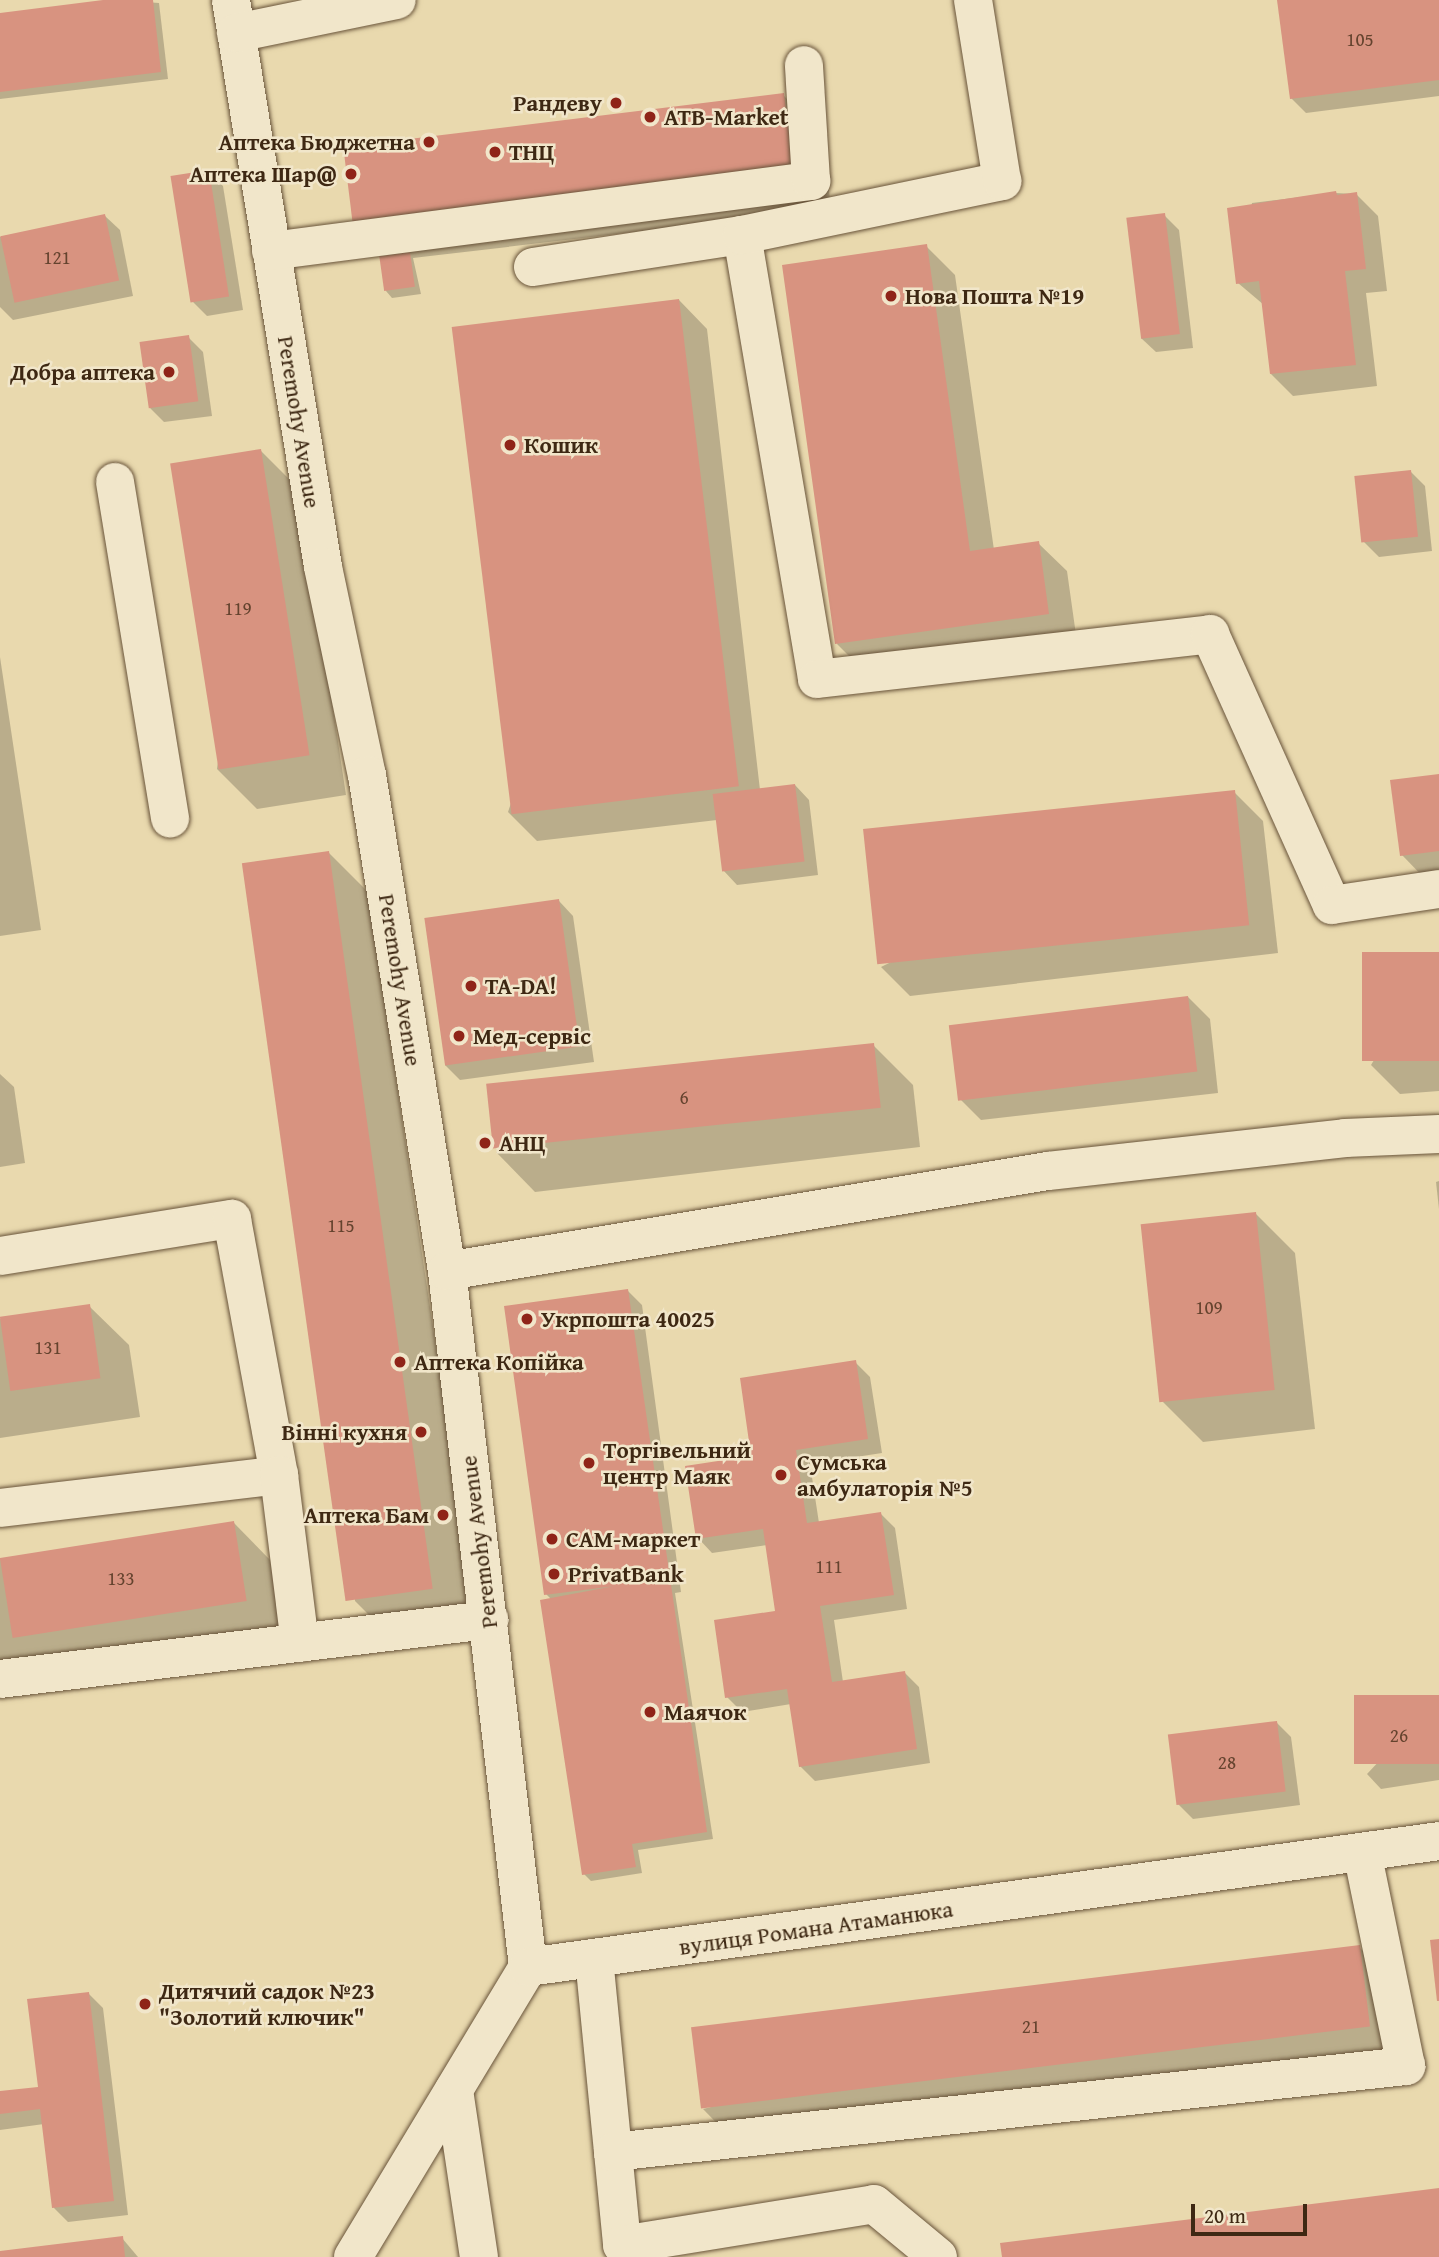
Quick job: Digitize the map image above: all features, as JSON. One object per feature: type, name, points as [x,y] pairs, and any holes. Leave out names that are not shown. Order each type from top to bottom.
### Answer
[{"type":"street","points":[[234,16],[397,0]]},
{"type":"street","points":[[533,267],[742,235],[1002,181],[974,0]]},
{"type":"street","name":"Peremohy Avenue","points":[[234,16],[323,567],[367,775],[447,1271],[528,1967]]},
{"type":"street","points":[[271,251],[811,181],[804,65]]},
{"type":"street","points":[[742,235],[817,679],[1210,634],[1332,905],[1439,889]]},
{"type":"street","points":[[115,482],[170,819]]},
{"type":"street","points":[[447,1271],[1048,1171],[1345,1138],[1439,1134]]},
{"type":"street","points":[[0,1256],[232,1219],[279,1475],[300,1643]]},
{"type":"street","points":[[0,1508],[279,1475]]},
{"type":"street","points":[[0,1679],[489,1620]]},
{"type":"street","name":"вулиця Романа Атаманюка","points":[[528,1967],[1439,1841]]},
{"type":"street","points":[[613,2152],[1406,2066],[1362,1852]]},
{"type":"street","points":[[594,1958],[622,2245],[874,2204],[938,2257]]},
{"type":"street","points":[[353,2257],[528,1967]]},
{"type":"street","points":[[454,2090],[479,2257]]},
{"type":"building","points":[[103,0],[153,0],[161,72],[0,92],[0,13]]},
{"type":"building","points":[[1277,0],[1439,0],[1439,80],[1290,99]]},
{"type":"building","points":[[784,93],[793,169],[353,224],[343,147]]},
{"type":"building","points":[[209,170],[229,296],[191,303],[170,176]]},
{"type":"building","points":[[1336,191],[1337,195],[1357,192],[1366,269],[1345,271],[1356,365],[1270,374],[1259,281],[1236,284],[1227,208]]},
{"type":"building","points":[[1165,213],[1180,334],[1141,339],[1126,218]]},
{"type":"building","points":[[105,214],[119,281],[14,303],[0,236]]},
{"type":"building","points":[[927,244],[970,551],[1039,541],[1049,614],[835,644],[782,265]]},
{"type":"building","points":[[410,252],[415,287],[384,291],[379,256]]},
{"type":"building","points":[[679,299],[739,786],[512,814],[452,327]]},
{"type":"building","name":"Добра аптека","points":[[189,335],[198,401],[149,408],[139,342]]},
{"type":"building","points":[[261,449],[309,755],[219,770],[170,463]]},
{"type":"building","points":[[1411,470],[1418,537],[1361,543],[1354,476]]},
{"type":"building","points":[[1439,774],[1439,851],[1400,856],[1390,780]]},
{"type":"building","points":[[795,784],[805,861],[722,872],[713,794]]},
{"type":"building","points":[[1235,790],[1249,925],[877,964],[863,829]]},
{"type":"building","points":[[329,851],[433,1589],[346,1601],[242,863]]},
{"type":"building","points":[[559,899],[580,1047],[445,1065],[424,918]]},
{"type":"building","points":[[1362,952],[1439,952],[1439,1061],[1362,1061]]},
{"type":"building","points":[[1188,996],[1197,1071],[958,1101],[949,1025]]},
{"type":"building","points":[[874,1043],[881,1108],[493,1148],[486,1084]]},
{"type":"building","points":[[1256,1212],[1275,1390],[1159,1402],[1141,1224]]},
{"type":"building","points":[[628,1289],[707,1832],[632,1844],[636,1867],[582,1875],[540,1600],[615,1586],[544,1595],[504,1306]]},
{"type":"building","points":[[90,1304],[100,1378],[10,1391],[0,1317]]},
{"type":"building","points":[[856,1360],[868,1439],[796,1450],[807,1523],[881,1512],[894,1595],[820,1606],[832,1682],[905,1671],[917,1749],[799,1767],[787,1689],[725,1698],[714,1620],[775,1611],[763,1529],[696,1539],[685,1466],[751,1456],[740,1378]]},
{"type":"building","points":[[234,1521],[247,1601],[13,1638],[0,1558]]},
{"type":"building","points":[[1354,1695],[1439,1695],[1439,1764],[1354,1764]]},
{"type":"building","points":[[1277,1721],[1286,1791],[1176,1805],[1168,1734]]},
{"type":"building","points":[[1439,1939],[1439,2001],[1437,2001],[1430,1940]]},
{"type":"building","points":[[1360,1945],[1370,2026],[701,2109],[691,2027]]},
{"type":"building","points":[[89,1992],[114,2201],[52,2208],[40,2109],[0,2114],[0,2091],[38,2087],[27,1999]]},
{"type":"building","points":[[1439,2188],[1439,2257],[1002,2257],[1000,2243]]},
{"type":"building","points":[[123,2236],[125,2257],[0,2257],[0,2251]]},
{"type":"place","name":"Рандеву","points":[[616,103]]},
{"type":"place","name":"ATB-Market","points":[[650,117]]},
{"type":"place","name":"Аптека Бюджетна","points":[[429,142]]},
{"type":"place","name":"ТНЦ","points":[[495,152]]},
{"type":"place","name":"Аптека Шар@","points":[[351,174]]},
{"type":"place","name":"Нова Пошта №19","points":[[891,296]]},
{"type":"place","name":"Добра аптека","points":[[169,372]]},
{"type":"place","name":"Кошик","points":[[510,445]]},
{"type":"place","name":"TA-DA!","points":[[471,986]]},
{"type":"place","name":"Мед-сервіс","points":[[459,1036]]},
{"type":"place","name":"АНЦ","points":[[485,1143]]},
{"type":"place","name":"Укрпошта 40025","points":[[527,1319]]},
{"type":"place","name":"Аптека Копійка","points":[[400,1362]]},
{"type":"place","name":"Вінні кухня","points":[[421,1432]]},
{"type":"place","name":"Торгівельний центр Маяк","points":[[589,1463]]},
{"type":"place","name":"Сумська амбулаторія №5","points":[[781,1475]]},
{"type":"place","name":"Аптека Бам","points":[[443,1515]]},
{"type":"place","name":"САМ-маркет","points":[[552,1539]]},
{"type":"place","name":"PrivatBank","points":[[554,1574]]},
{"type":"place","name":"Маячок","points":[[650,1712]]},
{"type":"place","name":"Дитячий садок №23 \"Золотий ключик\"","points":[[145,2004]]}]
